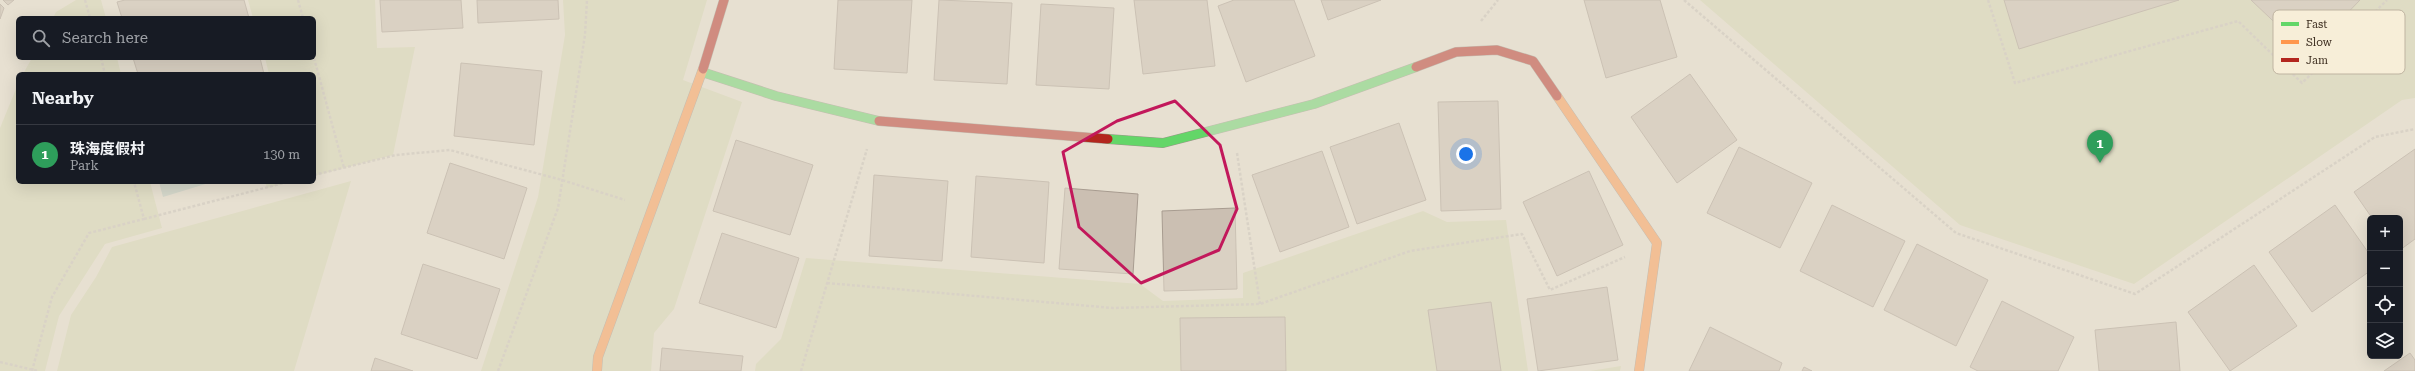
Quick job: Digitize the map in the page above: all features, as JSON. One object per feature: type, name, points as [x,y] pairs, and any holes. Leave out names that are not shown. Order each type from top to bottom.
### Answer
[{"type":"street","points":[[597,371],[598,357],[702,72],[724,0]]},
{"type":"street","points":[[702,72],[776,96],[875,121],[1163,143],[1314,104],[1456,52],[1497,50],[1533,61],[1657,243],[1639,371]]},
{"type":"path","points":[[85,0],[89,16]]},
{"type":"path","points":[[298,0],[302,16]]},
{"type":"path","points":[[498,371],[558,208],[586,35],[587,0]]},
{"type":"path","points":[[1684,0],[1956,233],[2135,294],[2375,137],[2415,129]]},
{"type":"path","points":[[1988,0],[2015,83],[2238,21],[2273,55]]},
{"type":"path","points":[[2377,10],[2387,0]]},
{"type":"path","points":[[101,60],[104,72]]},
{"type":"path","points":[[315,60],[344,168]]},
{"type":"path","points":[[2292,74],[2302,84],[2312,74]]},
{"type":"path","points":[[801,371],[875,121]]},
{"type":"path","points":[[1233,125],[1260,304]]},
{"type":"path","points":[[316,175],[396,154],[450,150],[562,180],[652,209]]},
{"type":"path","points":[[135,184],[144,219]]},
{"type":"path","points":[[32,370],[52,297],[89,233],[280,184]]},
{"type":"path","points":[[827,283],[1113,308],[1260,304],[1410,251],[1522,234],[1550,290],[1657,243]]},
{"type":"path","points":[[0,362],[38,371]]},
{"type":"highlighted area","points":[[1175,101],[1220,145],[1237,209],[1219,250],[1141,283],[1079,227],[1063,152],[1117,121]]},
{"type":"green space","points":[[76,0],[101,0],[105,16],[54,16],[56,12]]},
{"type":"green space","points":[[248,0],[375,0],[377,48],[415,47],[393,155],[316,175],[316,72],[268,72],[266,60],[316,60],[316,16],[252,16]]},
{"type":"green space","points":[[563,0],[707,0],[683,80],[742,102],[674,309],[654,333],[651,371],[481,371],[538,197],[565,35]]},
{"type":"green space","points":[[1700,0],[2415,0],[2415,98],[2402,100],[2134,284],[1960,225]]},
{"type":"green space","points":[[31,60],[118,60],[120,72],[24,72]]},
{"type":"green space","points":[[16,89],[16,184],[151,184],[162,228],[105,244],[59,316],[45,371],[0,371],[0,128]]},
{"type":"green space","points":[[351,181],[294,371],[57,371],[71,315],[96,277],[112,247]]},
{"type":"green space","points":[[266,184],[283,184],[267,188]]},
{"type":"green space","points":[[1423,211],[1447,222],[1506,220],[1528,371],[755,371],[756,364],[781,339],[806,258],[1140,284],[1163,301],[1243,298],[1243,273]]},
{"type":"green space","points":[[1621,366],[1620,371],[1590,371]]},
{"type":"shaded area","points":[[160,184],[205,184],[163,197]]},
{"type":"building","points":[[3,0],[14,0],[8,5]]},
{"type":"building","points":[[125,0],[244,0],[248,16],[121,16],[117,2]]},
{"type":"building","points":[[380,0],[461,0],[463,28],[382,32]]},
{"type":"building","points":[[477,0],[558,0],[559,19],[478,23]]},
{"type":"building","points":[[838,0],[912,0],[907,73],[834,69]]},
{"type":"building","points":[[939,0],[1012,3],[1007,84],[934,80]]},
{"type":"building","points":[[1134,0],[1207,0],[1215,66],[1143,74]]},
{"type":"building","points":[[1234,0],[1294,0],[1315,56],[1246,82],[1218,6]]},
{"type":"building","points":[[1321,0],[1381,0],[1328,20]]},
{"type":"building","points":[[1584,0],[1660,0],[1677,57],[1606,78]]},
{"type":"building","points":[[2004,0],[2179,0],[2019,49]]},
{"type":"building","points":[[2251,0],[2360,0],[2350,10],[2273,10],[2273,21]]},
{"type":"building","points":[[0,4],[4,8],[0,19]]},
{"type":"building","points":[[1041,4],[1114,8],[1109,89],[1036,85]]},
{"type":"building","points":[[134,60],[260,60],[264,72],[137,72]]},
{"type":"building","points":[[461,63],[542,71],[534,145],[454,136]]},
{"type":"building","points":[[1690,74],[1737,140],[1677,183],[1631,117]]},
{"type":"building","points":[[1498,101],[1501,209],[1441,211],[1438,102]]},
{"type":"building","points":[[1399,123],[1426,200],[1357,224],[1330,147]]},
{"type":"building","points":[[736,140],[813,165],[790,235],[713,211]]},
{"type":"building","points":[[1739,147],[1812,183],[1780,248],[1707,213]]},
{"type":"building","points":[[2415,149],[2415,239],[2403,248],[2403,215],[2370,215],[2354,192]]},
{"type":"building","points":[[1322,151],[1349,227],[1280,252],[1252,175]]},
{"type":"building","points":[[450,163],[527,188],[504,259],[427,233]]},
{"type":"building","points":[[1589,171],[1623,245],[1557,276],[1523,202]]},
{"type":"building","points":[[874,175],[948,181],[942,261],[869,256]]},
{"type":"building","points":[[976,176],[1049,182],[1044,263],[971,257]]},
{"type":"building","points":[[1065,188],[1138,194],[1133,274],[1059,269]]},
{"type":"building","points":[[1832,205],[1905,241],[1873,307],[1800,271]]},
{"type":"building","points":[[2335,205],[2367,251],[2367,273],[2312,312],[2269,252]]},
{"type":"building","points":[[1235,208],[1237,289],[1164,291],[1162,211]]},
{"type":"building","points":[[722,233],[799,258],[776,328],[699,303]]},
{"type":"building","points":[[1917,244],[1988,280],[1956,346],[1884,310]]},
{"type":"building","points":[[423,264],[500,289],[477,359],[401,334]]},
{"type":"building","points":[[2254,265],[2297,326],[2230,371],[2188,312]]},
{"type":"building","points":[[1607,287],[1618,360],[1538,371],[1527,299]]},
{"type":"building","points":[[2002,301],[2074,337],[2058,371],[1978,371],[1970,367]]},
{"type":"building","points":[[1491,302],[1501,371],[1437,371],[1428,310]]},
{"type":"building","points":[[1285,317],[1286,371],[1181,371],[1180,318]]},
{"type":"building","points":[[2176,322],[2180,371],[2099,371],[2095,330]]},
{"type":"building","points":[[1710,327],[1782,363],[1779,371],[1689,371]]},
{"type":"building","points":[[662,348],[743,356],[741,371],[660,371]]},
{"type":"building","points":[[2410,353],[2415,360],[2415,371],[2384,371],[2403,359]]},
{"type":"building","points":[[375,358],[413,371],[371,371]]},
{"type":"building","points":[[1804,367],[1812,371],[1802,371]]},
{"type":"traffic: fast","points":[[1108,139],[1163,143],[1314,104],[1416,67]]},
{"type":"traffic: fast","points":[[702,72],[776,96],[879,121]]},
{"type":"traffic: slow","points":[[597,371],[598,357],[703,69]]},
{"type":"traffic: slow","points":[[1557,96],[1657,243],[1639,371]]},
{"type":"traffic: jam","points":[[703,69],[724,0]]},
{"type":"traffic: jam","points":[[1416,67],[1456,52],[1497,50],[1533,61],[1557,96]]},
{"type":"traffic: jam","points":[[879,121],[1108,139]]},
{"type":"place","name":"珠海度假村","points":[[2100,163]]}]
